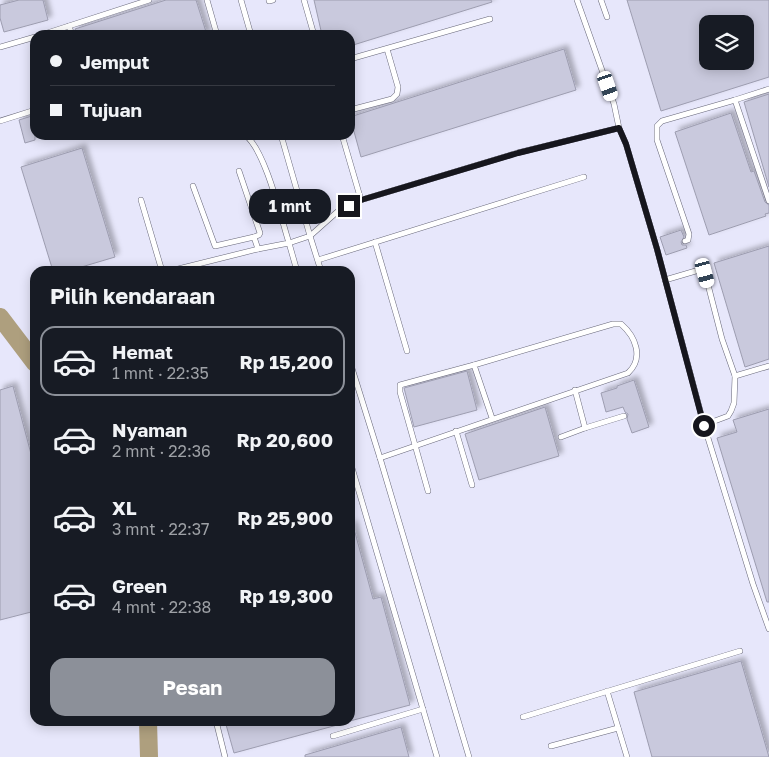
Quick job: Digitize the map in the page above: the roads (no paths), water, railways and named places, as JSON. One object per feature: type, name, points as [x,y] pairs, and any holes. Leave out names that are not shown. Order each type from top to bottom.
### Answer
[{"type":"lane","points":[[56,30],[149,0]]},
{"type":"lane","points":[[206,0],[215,30]]},
{"type":"lane","points":[[241,0],[250,30]]},
{"type":"lane","points":[[304,0],[313,30]]},
{"type":"lane","points":[[577,0],[614,104],[619,128],[660,248],[665,280],[704,426],[753,584],[769,629]]},
{"type":"lane","points":[[601,0],[607,16]]},
{"type":"lane","points":[[355,58],[490,19]]},
{"type":"lane","points":[[69,26],[70,30]]},
{"type":"lane","points":[[0,47],[30,38]]},
{"type":"lane","points":[[355,109],[392,99],[397,94],[398,87],[387,49]]},
{"type":"lane","points":[[685,241],[688,240],[689,234],[657,140],[657,126],[662,121],[769,89]]},
{"type":"lane","points":[[736,100],[769,201]]},
{"type":"lane","points":[[0,121],[30,112]]},
{"type":"lane","points":[[190,266],[290,243],[310,236],[336,212],[361,200],[518,153],[619,128]]},
{"type":"lane","points":[[249,140],[264,167],[290,243],[296,266]]},
{"type":"lane","points":[[282,140],[320,266]]},
{"type":"lane","points":[[343,140],[361,200]]},
{"type":"lane","points":[[193,186],[215,246],[254,237],[260,233],[239,171]]},
{"type":"lane","points":[[318,260],[584,177]]},
{"type":"lane","points":[[140,200],[160,266]]},
{"type":"lane","points":[[254,237],[258,249]]},
{"type":"lane","points":[[376,242],[408,351]]},
{"type":"lane","points":[[665,280],[699,270],[705,273],[722,339],[735,376],[732,411],[728,416],[704,426]]},
{"type":"lane","points":[[380,458],[415,445],[492,418],[628,373],[634,367],[637,356],[634,340],[621,324],[613,324],[400,385],[400,392],[415,445],[428,491]]},
{"type":"lane","points":[[474,365],[492,418]]},
{"type":"lane","points":[[735,376],[769,366]]},
{"type":"lane","points":[[355,378],[469,757]]},
{"type":"lane","points":[[575,390],[585,428]]},
{"type":"lane","points":[[561,437],[624,416]]},
{"type":"lane","points":[[456,431],[472,485]]},
{"type":"lane","points":[[355,479],[437,757]]},
{"type":"lane","points":[[522,717],[740,651]]},
{"type":"lane","points":[[607,691],[627,757]]},
{"type":"lane","points":[[333,736],[423,709]]},
{"type":"lane","points":[[217,726],[225,757]]},
{"type":"lane","points":[[551,746],[618,728]]},
{"type":"waterway","points":[[0,317],[30,356]]},
{"type":"waterway","points":[[148,726],[149,757]]}]
